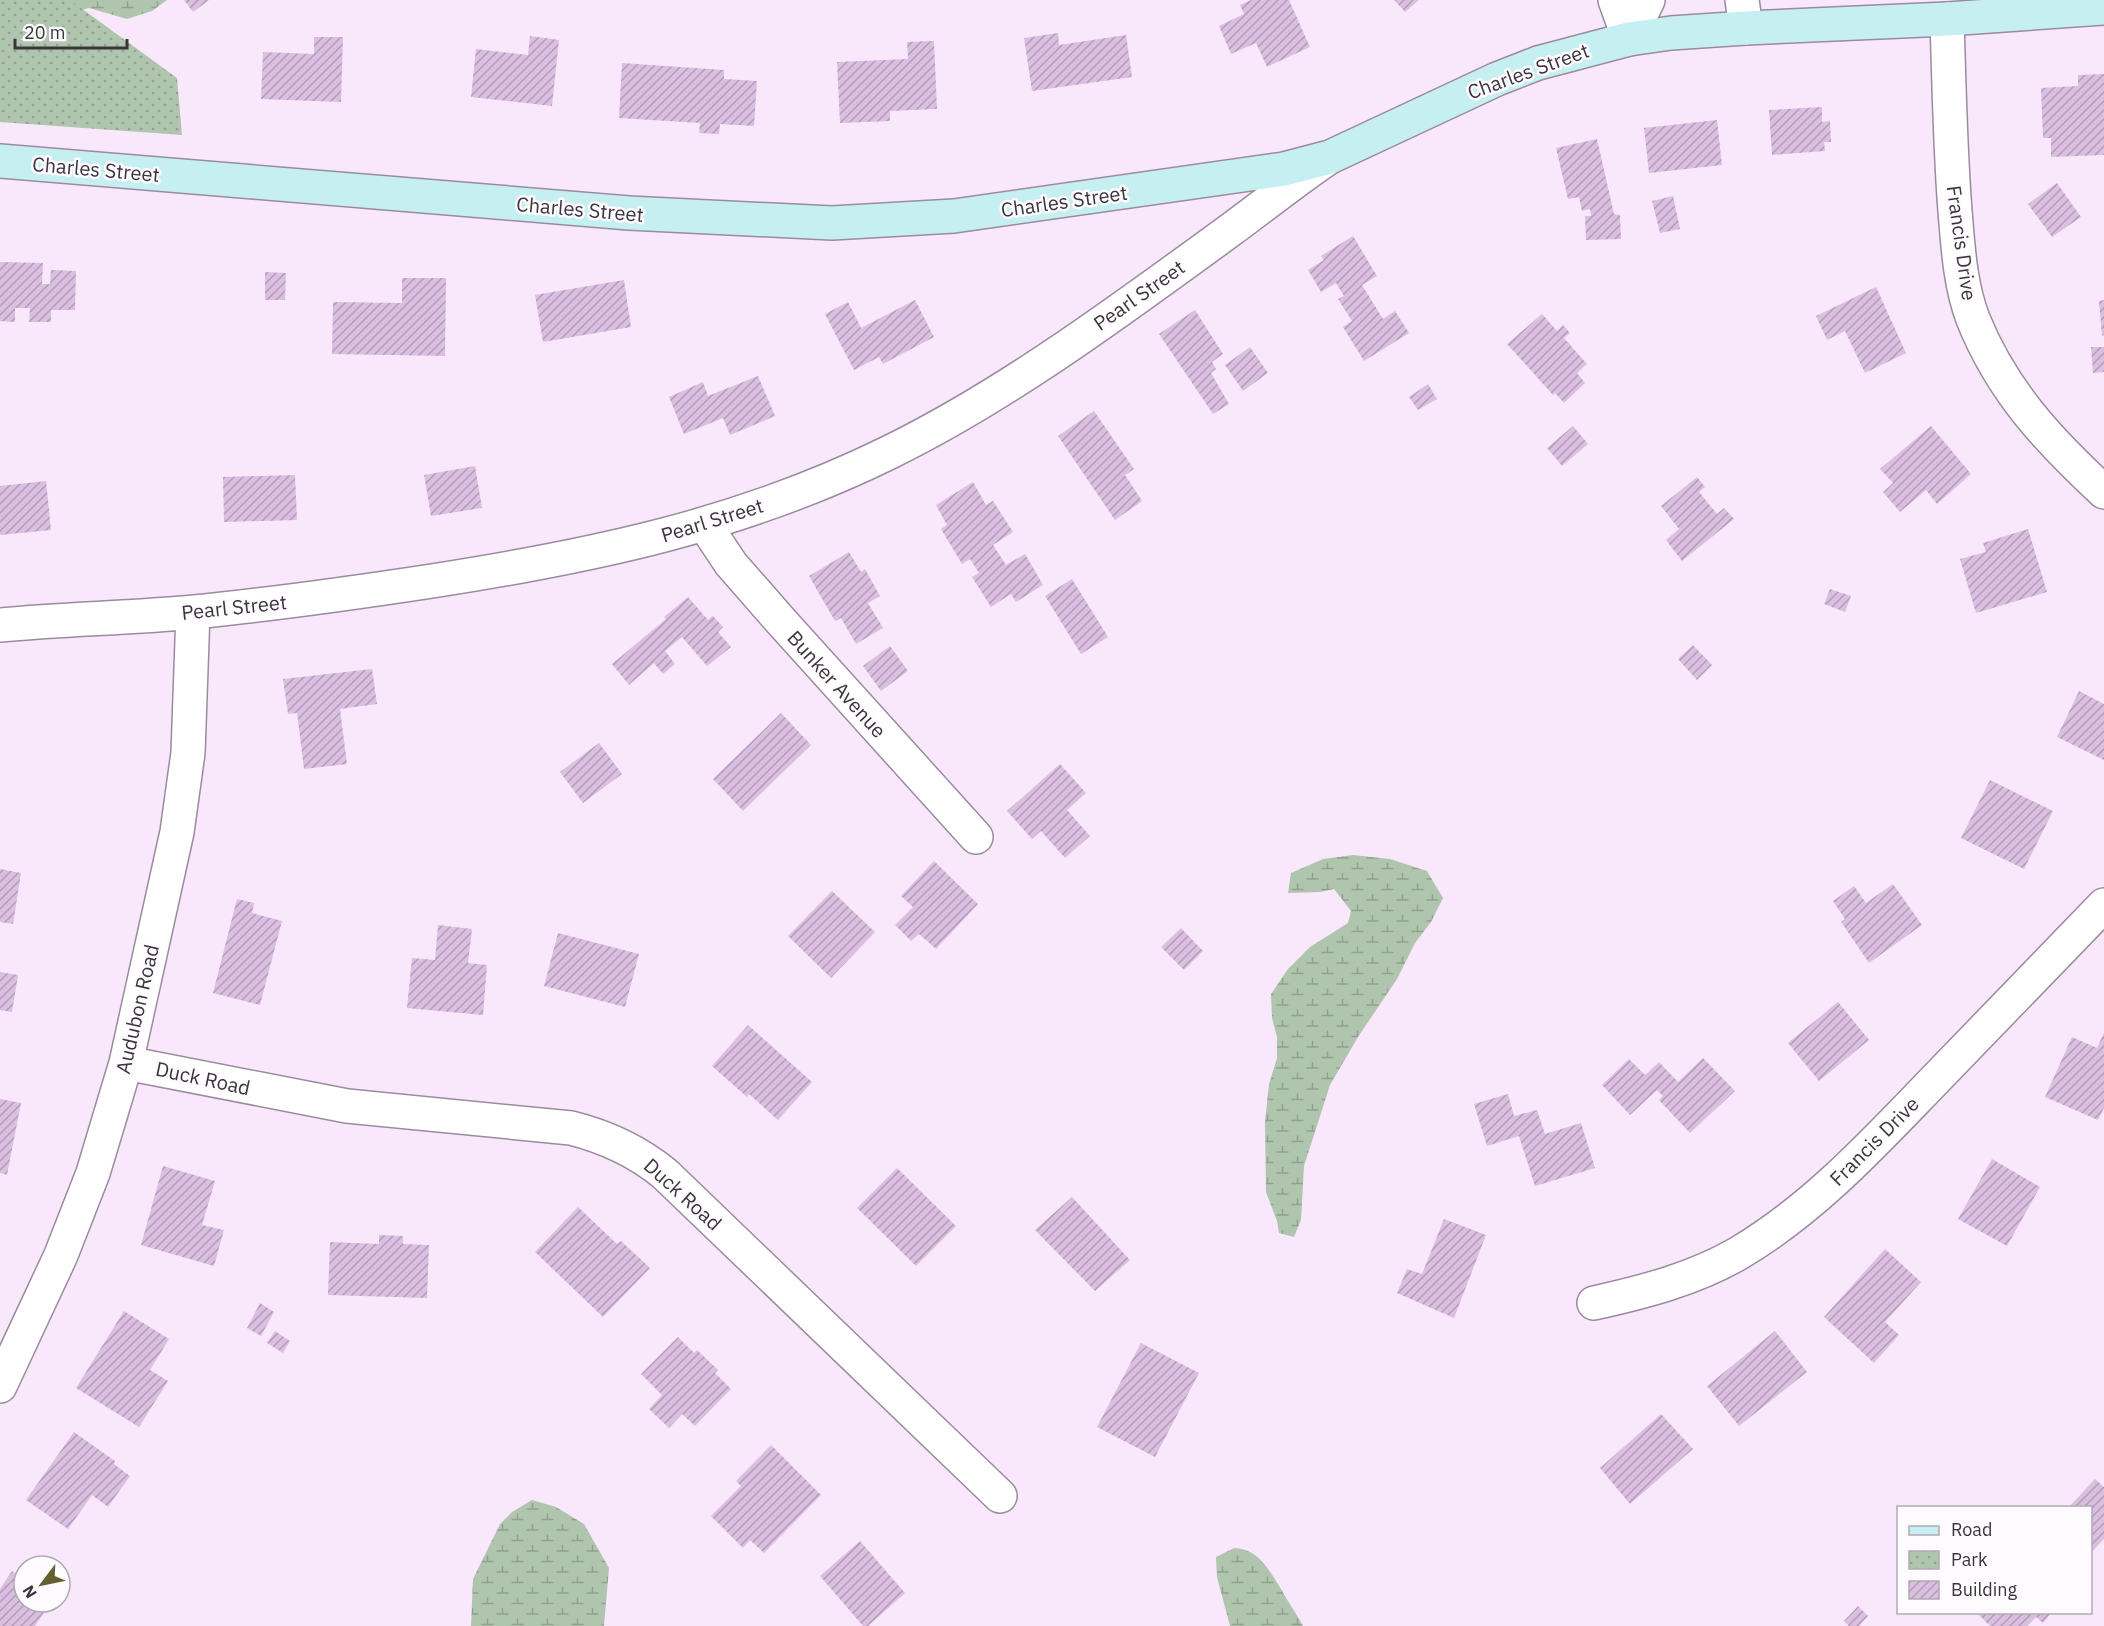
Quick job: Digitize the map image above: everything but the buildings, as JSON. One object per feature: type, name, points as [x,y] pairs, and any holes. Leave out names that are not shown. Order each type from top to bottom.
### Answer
[{"type":"street","points":[[1615,0],[1629,39]]},
{"type":"street","points":[[1629,39],[1648,0]]},
{"type":"street","name":"Charles Street","points":[[0,160],[629,213],[832,223],[907,220],[1002,210],[1284,169],[1330,157],[1497,79],[1538,63],[1629,39],[1744,14],[1947,19],[2104,8]]},
{"type":"street","name":"Francis Drive","points":[[1947,19],[1952,173],[1957,237],[1962,277],[1972,317],[1998,369],[2024,409],[2064,455],[2104,492]]},
{"type":"street","name":"Pearl Street","points":[[0,625],[193,612],[364,592],[491,572],[604,550],[705,525],[832,478],[889,452],[961,414],[1074,342],[1330,157]]},
{"type":"street","name":"Bunker Avenue","points":[[705,525],[731,564],[976,837]]},
{"type":"street","name":"Audubon Road","points":[[0,1386],[65,1245],[93,1173],[126,1063],[177,832],[188,753],[193,612]]},
{"type":"street","name":"Francis Drive","points":[[1594,1303],[1645,1291],[1713,1266],[1738,1253],[1802,1210],[1857,1160],[2104,905]]},
{"type":"street","name":"Duck Road","points":[[126,1063],[346,1106],[571,1128],[598,1135],[625,1147],[665,1174],[1000,1496]]},
{"type":"green space","points":[[0,0],[167,0],[152,11],[127,19],[89,8],[75,12]]},
{"type":"green space","points":[[0,0],[70,0],[177,78],[182,135],[0,122]]},
{"type":"green space","points":[[1353,855],[1390,859],[1427,871],[1443,898],[1431,922],[1415,943],[1397,979],[1358,1037],[1330,1085],[1304,1166],[1301,1220],[1294,1237],[1279,1233],[1266,1192],[1265,1122],[1269,1084],[1277,1058],[1277,1037],[1272,1018],[1271,994],[1288,969],[1310,947],[1348,923],[1351,911],[1334,889],[1288,893],[1291,873],[1323,859]]},
{"type":"green space","points":[[532,1500],[556,1507],[584,1524],[609,1568],[604,1626],[471,1626],[473,1579],[500,1524],[512,1512]]},
{"type":"green space","points":[[1234,1548],[1243,1549],[1257,1556],[1272,1575],[1303,1626],[1230,1626],[1217,1577],[1216,1557]]}]
